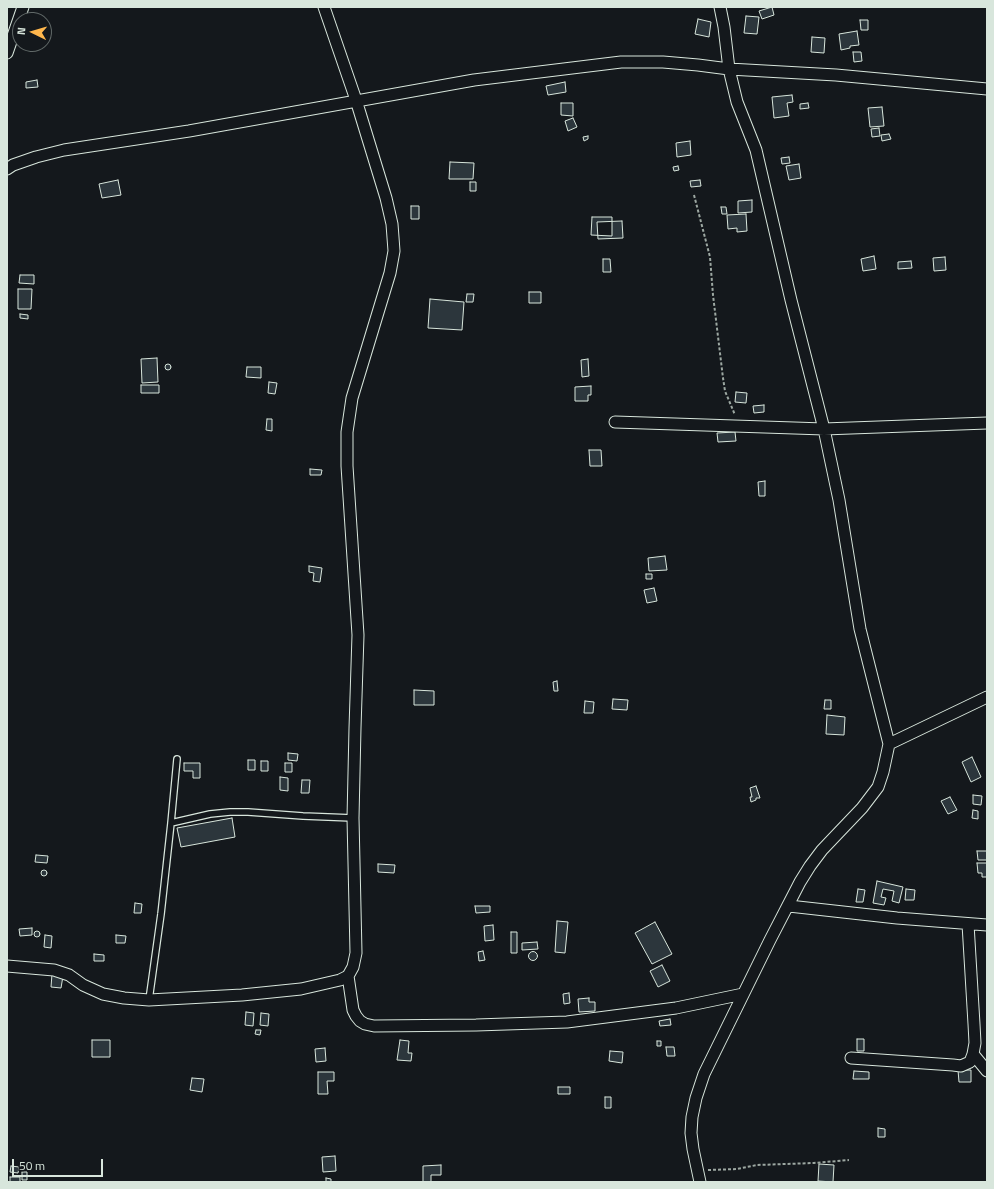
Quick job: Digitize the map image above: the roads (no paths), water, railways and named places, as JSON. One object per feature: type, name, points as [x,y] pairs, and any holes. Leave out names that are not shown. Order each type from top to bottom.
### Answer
[{"type":"street","points":[[7,53],[23,7]]},
{"type":"street","points":[[7,966],[54,970],[68,975],[83,985],[103,994],[124,998],[150,1000],[242,995],[301,989],[340,980],[348,976],[353,967],[356,952],[353,818],[358,635],[348,473],[347,432],[352,398],[390,273],[394,251],[392,224],[387,204],[356,100],[324,7]]},
{"type":"street","points":[[698,1176],[691,1133],[692,1117],[696,1098],[704,1074],[800,882],[822,850],[862,808],[878,786],[883,772],[889,744],[860,629],[839,500],[824,429],[791,300],[756,150],[737,102],[729,69],[720,7]]},
{"type":"street","points":[[7,169],[36,157],[64,150],[189,131],[474,80],[621,62],[663,62],[729,69],[836,75],[987,89]]},
{"type":"street","points":[[615,422],[824,429],[987,423]]},
{"type":"street","points":[[889,744],[987,697]]},
{"type":"street","points":[[789,906],[987,926]]},
{"type":"street","points":[[851,1058],[961,1066],[970,1062],[975,1043],[968,924]]},
{"type":"street","points":[[348,976],[353,1010],[356,1016],[365,1024],[374,1026],[567,1022],[676,1008],[743,994]]},
{"type":"street","points":[[973,1054],[987,1071]]},
{"type":"lane","points":[[150,1000],[161,914],[177,759]]},
{"type":"lane","points":[[171,822],[210,814],[230,812],[353,818]]}]
